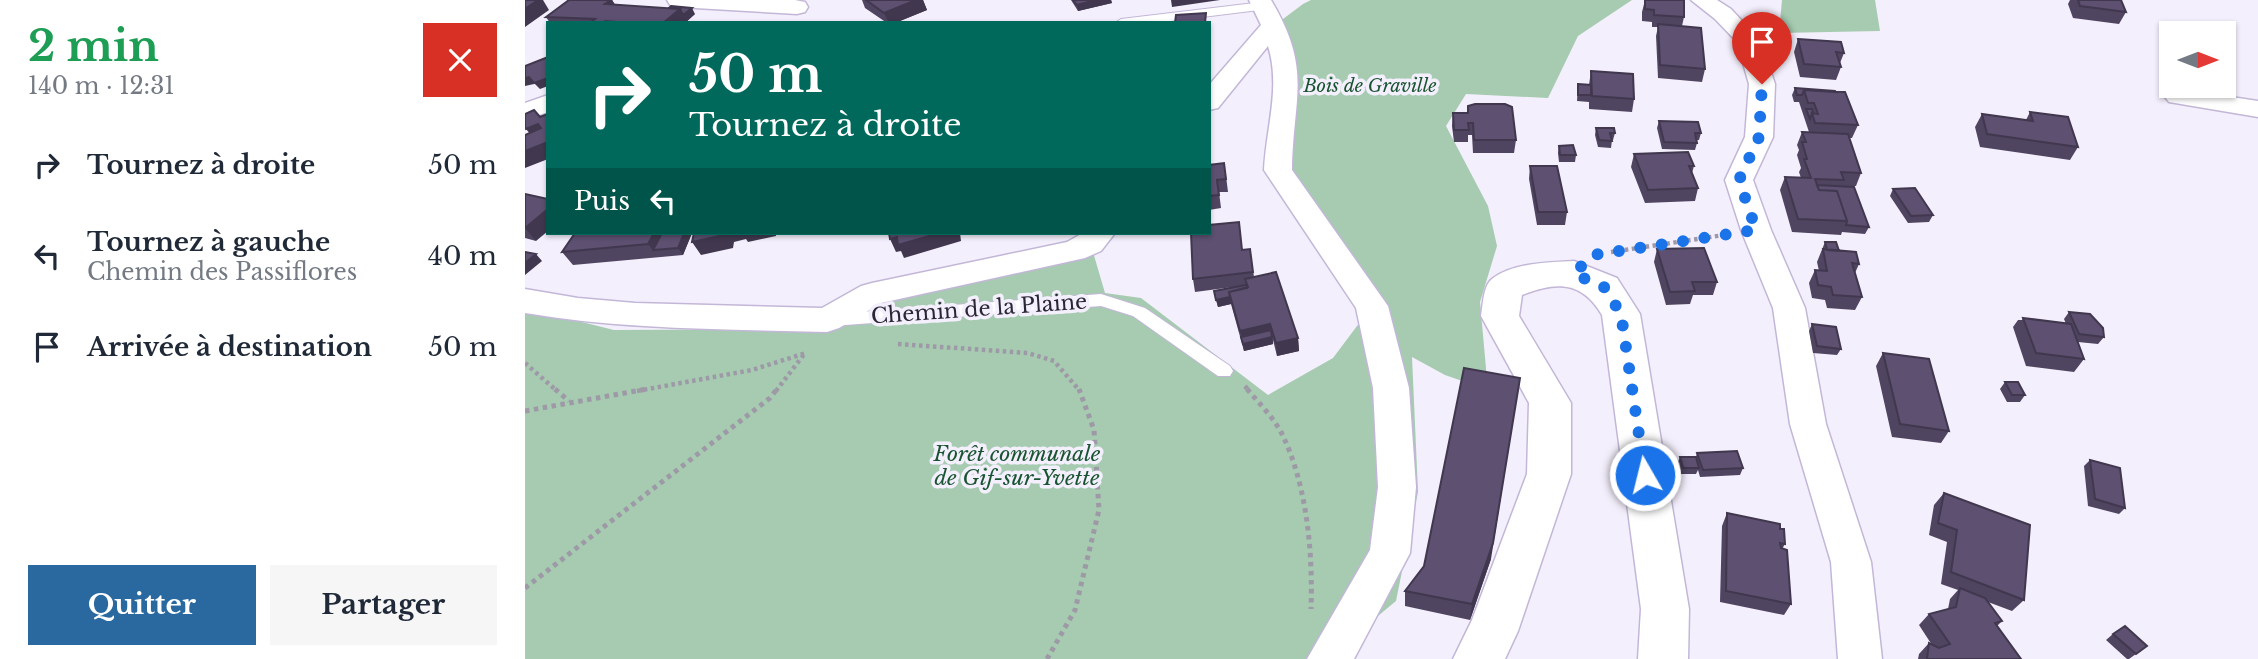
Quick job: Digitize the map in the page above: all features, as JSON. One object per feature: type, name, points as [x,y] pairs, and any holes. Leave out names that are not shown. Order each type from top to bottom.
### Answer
[{"type":"street","points":[[678,0],[806,4]]},
{"type":"street","points":[[1702,0],[1723,14],[1748,40],[1762,84],[1759,137],[1739,180],[1756,230],[1789,308],[1808,424],[1851,562],[1860,659]]},
{"type":"street","points":[[761,21],[806,4]]},
{"type":"street","points":[[1211,99],[1265,11]]},
{"type":"street","points":[[1265,11],[1285,62],[1286,91],[1277,145],[1278,170],[1373,306],[1391,388],[1397,487],[1390,553],[1358,613],[1329,659]]},
{"type":"street","points":[[2185,98],[2258,108]]},
{"type":"street","points":[[525,112],[546,104]]},
{"type":"street","points":[[822,336],[872,294],[1074,251],[1090,244],[1098,235]]},
{"type":"street","points":[[1478,659],[1493,631],[1549,474],[1550,403],[1500,316],[1505,288],[1536,275],[1574,274],[1604,287],[1621,314],[1665,609],[1664,659]]},
{"type":"street","name":"Chemin de la Plaine","points":[[525,301],[578,310],[822,336]]},
{"type":"lane","points":[[1145,21],[1265,11]]},
{"type":"lane","name":"Chemin de la Plaine","points":[[822,336],[1101,300],[1139,312],[1224,371]]},
{"type":"path","points":[[1574,274],[1592,255],[1756,230]]},
{"type":"path","points":[[525,588],[770,398],[822,336]]},
{"type":"path","points":[[891,344],[1028,353],[1054,361],[1082,393],[1094,430],[1099,510],[1075,610],[1047,659]]},
{"type":"path","points":[[525,411],[752,370],[806,353]]},
{"type":"path","points":[[525,363],[569,402]]},
{"type":"path","points":[[1224,371],[1242,384],[1281,430],[1301,499],[1307,533],[1311,613]]},
{"type":"green space","name":"Forêt communale de Gif-sur-Yvette","points":[[1311,0],[1632,0],[1578,36],[1548,98],[1466,94],[1446,126],[1488,206],[1497,246],[1480,302],[1488,390],[1445,375],[1412,357],[1418,492],[1396,601],[1326,659],[525,659],[525,308],[614,330],[787,329],[874,301],[1093,252],[1105,293],[1141,298],[1268,395],[1333,358],[1372,306],[1290,189],[1271,28]]},
{"type":"green space","points":[[1782,0],[1875,0],[1880,31],[1779,33]]},
{"type":"building","points":[[525,0],[538,0],[525,9]]},
{"type":"building","points":[[569,0],[611,0],[605,4],[680,9],[665,21],[592,21],[595,19],[546,17]]},
{"type":"building","points":[[866,0],[916,0],[884,13]]},
{"type":"building","points":[[1073,0],[1096,0],[1077,5]]},
{"type":"building","points":[[1645,0],[1684,0],[1684,17],[1654,15],[1654,10],[1645,9]]},
{"type":"building","points":[[2078,0],[2121,0],[2126,12],[2080,6]]},
{"type":"building","points":[[669,8],[692,8],[683,15],[680,9]]},
{"type":"building","points":[[1206,13],[1205,21],[1175,21],[1176,15]]},
{"type":"building","points":[[1658,24],[1701,28],[1705,69],[1660,65]]},
{"type":"building","points":[[1798,39],[1841,42],[1844,53],[1836,52],[1841,67],[1804,64]]},
{"type":"building","points":[[546,58],[546,79],[534,83],[529,77],[525,78],[525,66]]},
{"type":"building","points":[[1591,71],[1633,74],[1634,99],[1592,96]]},
{"type":"building","points":[[1578,84],[1591,85],[1591,95],[1578,95]]},
{"type":"building","points":[[1795,88],[1836,92],[1804,90],[1802,95],[1797,95]]},
{"type":"building","points":[[1804,90],[1845,92],[1858,125],[1815,123],[1812,113],[1818,114],[1814,103],[1808,103]]},
{"type":"building","points":[[1505,104],[1512,107],[1516,140],[1474,140],[1473,123],[1468,123],[1469,130],[1454,130],[1453,113],[1468,113],[1468,106]]},
{"type":"building","points":[[1806,109],[1812,109],[1810,119]]},
{"type":"building","points":[[534,110],[540,117],[546,115],[546,143],[525,151],[525,135],[541,128],[538,124],[526,129],[525,114]]},
{"type":"building","points":[[2030,112],[2068,117],[2078,147],[1987,134],[1982,114],[2033,121]]},
{"type":"building","points":[[1659,121],[1698,122],[1701,133],[1695,133],[1697,143],[1664,142]]},
{"type":"building","points":[[1596,128],[1614,128],[1615,133],[1610,133],[1612,141],[1599,140]]},
{"type":"building","points":[[1802,132],[1848,134],[1861,173],[1841,172],[1844,180],[1815,179],[1819,190],[1837,191],[1847,221],[1798,219],[1785,177],[1811,178],[1804,159],[1807,159],[1802,142],[1806,142]]},
{"type":"building","points":[[1573,145],[1576,155],[1560,155],[1559,146]]},
{"type":"building","points":[[1688,152],[1694,166],[1689,166],[1698,188],[1648,190],[1634,154]]},
{"type":"building","points":[[1224,163],[1226,179],[1217,180],[1219,195],[1211,196],[1211,165]]},
{"type":"building","points":[[1530,166],[1557,166],[1567,212],[1538,212]]},
{"type":"building","points":[[1817,185],[1854,187],[1869,227],[1846,225],[1837,191],[1819,190]]},
{"type":"building","points":[[1915,188],[1933,215],[1911,216],[1893,189]]},
{"type":"building","points":[[525,194],[546,199],[546,211],[525,228]]},
{"type":"building","points":[[1239,222],[1242,250],[1250,249],[1253,272],[1193,279],[1191,235],[1211,235],[1211,225]]},
{"type":"building","points":[[574,235],[653,235],[648,244],[562,252]]},
{"type":"building","points":[[661,235],[683,235],[678,248],[653,250]]},
{"type":"building","points":[[694,235],[724,235],[692,242]]},
{"type":"building","points":[[889,235],[933,235],[898,245],[897,237],[890,239]]},
{"type":"building","points":[[1825,242],[1836,242],[1839,251],[1827,250]]},
{"type":"building","points":[[1704,248],[1717,282],[1692,282],[1695,291],[1670,292],[1657,249]]},
{"type":"building","points":[[1823,249],[1856,252],[1859,264],[1852,263],[1862,297],[1833,295],[1831,287],[1818,285],[1815,270],[1827,271]]},
{"type":"building","points":[[525,252],[536,254],[525,263]]},
{"type":"building","points":[[1276,272],[1298,338],[1276,343],[1270,324],[1240,331],[1229,292],[1248,287],[1245,279]]},
{"type":"building","points":[[1246,285],[1247,288],[1229,292],[1230,297],[1216,300],[1214,291]]},
{"type":"building","points":[[2069,312],[2090,314],[2103,328],[2104,337],[2079,334]]},
{"type":"building","points":[[2023,318],[2071,324],[2084,359],[2036,353]]},
{"type":"building","points":[[1812,324],[1836,327],[1841,349],[1817,346]]},
{"type":"building","points":[[1271,330],[1272,337],[1243,344],[1241,337]]},
{"type":"building","points":[[1883,353],[1929,359],[1949,431],[1900,424]]},
{"type":"building","points":[[1464,368],[1520,378],[1493,543],[1472,604],[1405,591],[1424,566]]},
{"type":"building","points":[[2005,382],[2018,382],[2025,395],[2012,395]]},
{"type":"building","points":[[1737,451],[1743,468],[1703,470],[1697,453]]},
{"type":"building","points":[[1680,457],[1696,457],[1699,468],[1683,468]]},
{"type":"building","points":[[2090,460],[2120,468],[2125,508],[2095,499]]},
{"type":"building","points":[[1944,493],[2030,525],[2024,600],[1951,572],[1957,530],[1938,523]]},
{"type":"building","points":[[1727,513],[1780,524],[1780,529],[1784,529],[1785,544],[1780,543],[1781,548],[1787,550],[1791,604],[1726,591]]},
{"type":"building","points":[[1960,588],[1985,598],[2002,621],[1995,623],[2021,659],[1927,659],[1929,643],[1939,648],[1950,644],[1929,614],[1956,607]]},
{"type":"building","points":[[2125,626],[2147,646],[2136,654],[2113,634]]},
{"type":"route","points":[[1645,475],[1621,314],[1604,287],[1574,274],[1592,255],[1756,230],[1739,180],[1759,137],[1762,84]]},
{"type":"park label","name":"Bois de Graville","points":[[1370,86]]}]
